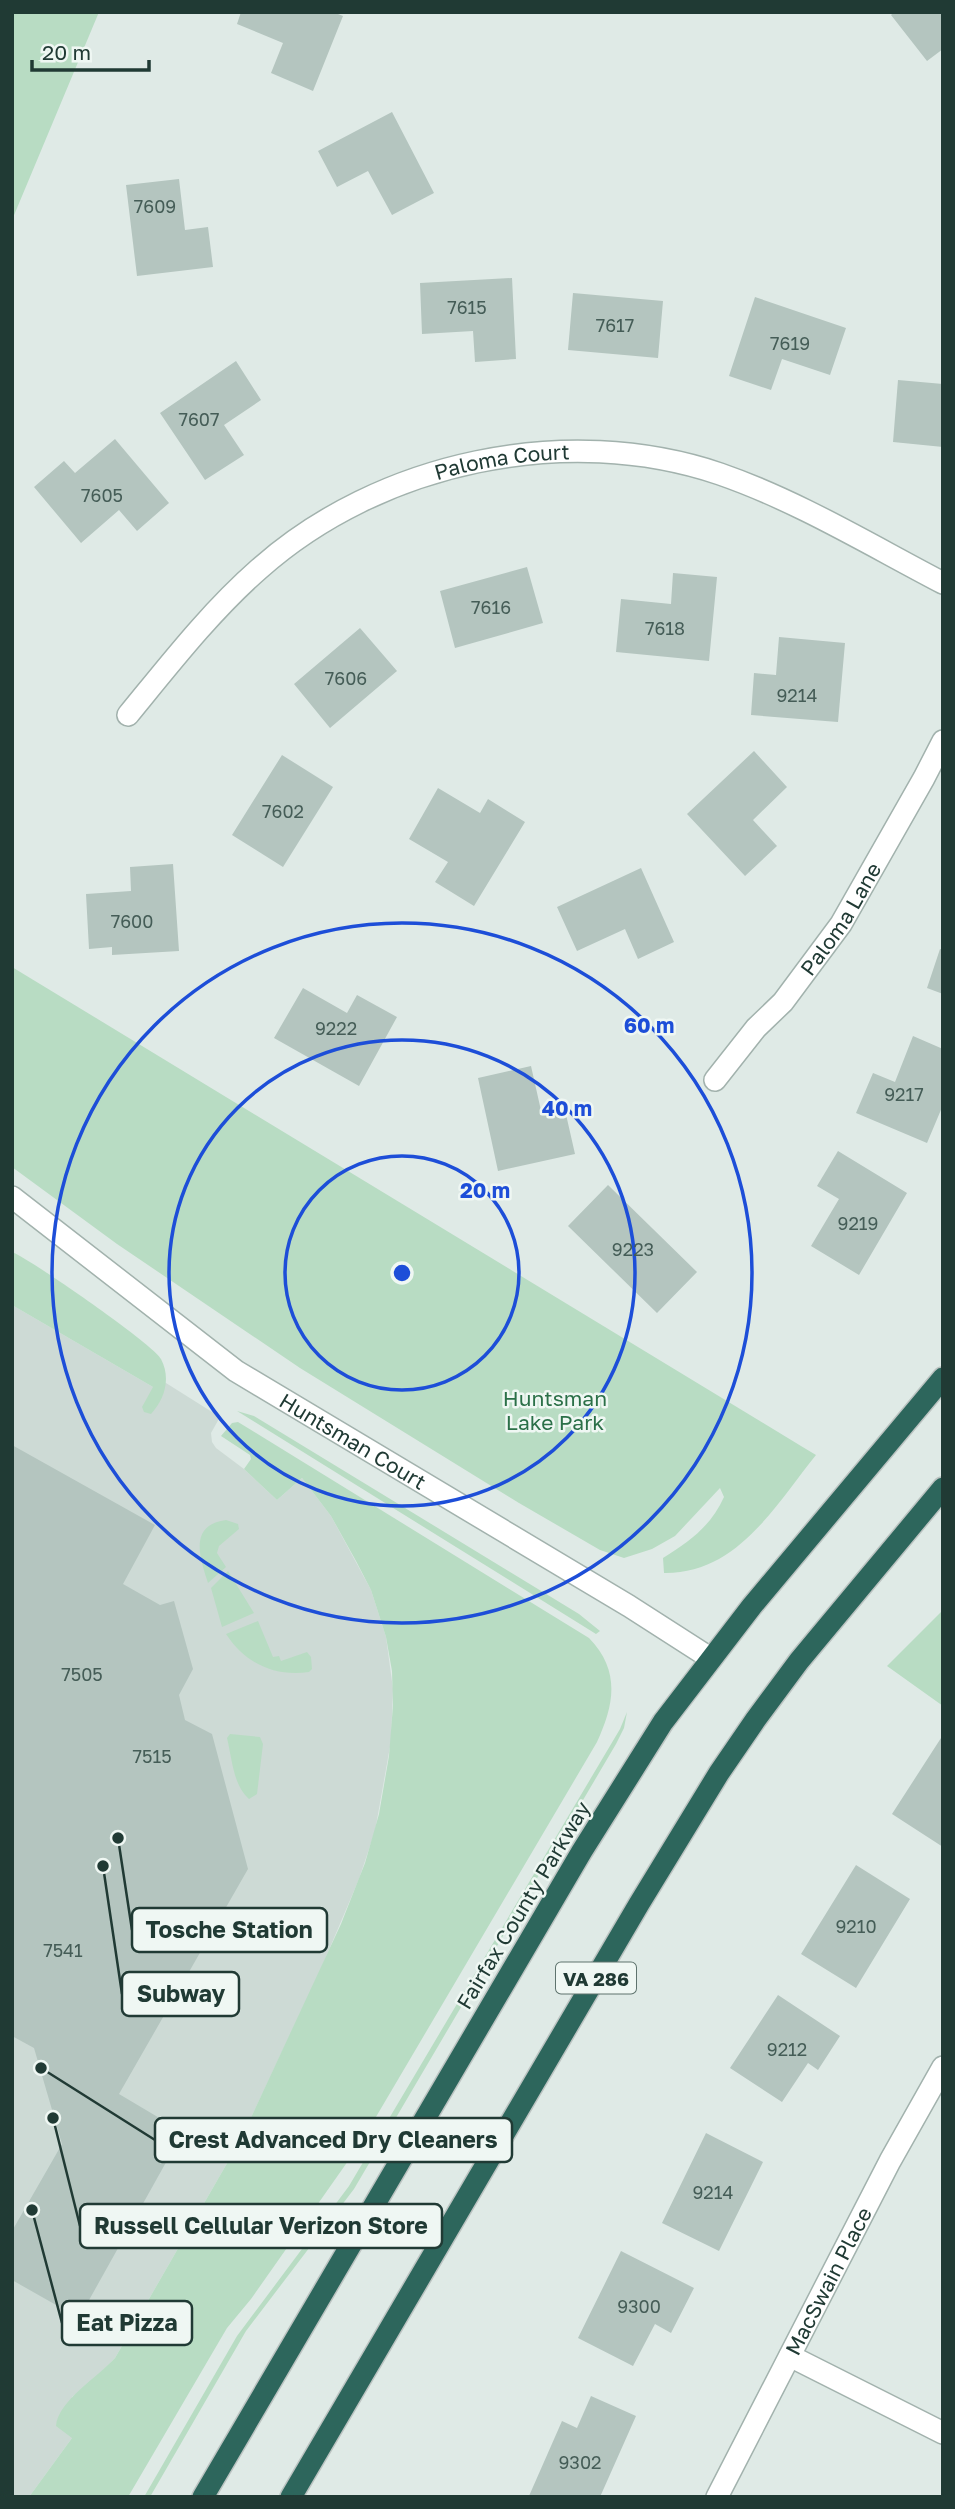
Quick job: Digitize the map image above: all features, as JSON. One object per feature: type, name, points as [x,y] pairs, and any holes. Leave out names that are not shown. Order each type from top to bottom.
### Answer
[{"type":"highway","name":"Fairfax County Parkway","points":[[203,2497],[582,1851],[663,1722],[710,1658],[943,1378]]},
{"type":"highway","name":"VA 286","points":[[291,2497],[719,1773],[799,1661],[943,1488]]},
{"type":"street","name":"Paloma Court","points":[[128,715],[230,597],[260,568],[320,523],[393,486],[463,464],[528,454],[568,452],[602,452],[671,461],[718,474],[776,496],[943,583]]},
{"type":"street","name":"Paloma Lane","points":[[716,1080],[756,1028],[783,1002],[841,924],[943,741]]},
{"type":"street","name":"Huntsman Court","points":[[12,1197],[236,1371],[629,1606],[710,1658]]},
{"type":"street","name":"MacSwain Place","points":[[717,2497],[890,2161],[943,2067]]},
{"type":"street","points":[[790,2356],[943,2433]]},
{"type":"shaded area","points":[[12,1305],[153,1387],[166,1383],[220,1417],[211,1433],[216,1448],[244,1469],[277,1500],[302,1478],[331,1516],[371,1590],[386,1637],[393,1689],[391,1741],[375,1831],[359,1879],[320,1971],[241,2139],[115,2358],[72,2397],[72,2438],[29,2497],[12,2497]]},
{"type":"green space","points":[[12,12],[99,12],[12,220]]},
{"type":"green space","name":"Huntsman Lake Park","points":[[12,967],[816,1455],[752,1534],[713,1562],[690,1570],[664,1573],[663,1558],[706,1525],[724,1497],[720,1488],[675,1536],[652,1549],[624,1558],[600,1550],[519,1503],[300,1368],[117,1244],[12,1167]]},
{"type":"green space","points":[[12,1252],[91,1303],[161,1359],[166,1374],[165,1388],[160,1402],[151,1414],[144,1412],[142,1407],[153,1387],[12,1305]]},
{"type":"green space","points":[[237,1411],[254,1416],[579,1614],[600,1631],[596,1634]]},
{"type":"green space","points":[[238,1422],[589,1638],[606,1663],[610,1676],[610,1702],[597,1742],[360,2144],[251,2299],[227,2328],[128,2497],[29,2497],[72,2438],[56,2426],[58,2417],[71,2399],[115,2358],[241,2139],[341,1924],[365,1863],[379,1814],[389,1756],[393,1705],[392,1671],[386,1637],[371,1590],[331,1516],[302,1478],[277,1500],[244,1469],[251,1459],[250,1455],[221,1436],[232,1423]]},
{"type":"green space","points":[[226,1520],[238,1524],[239,1529],[219,1546],[217,1553],[226,1567],[208,1583],[200,1553],[201,1536],[206,1528]]},
{"type":"green space","points":[[228,1571],[254,1613],[222,1627],[211,1588]]},
{"type":"green space","points":[[943,1610],[943,1706],[887,1666]]},
{"type":"green space","points":[[258,1621],[273,1657],[279,1656],[281,1661],[307,1652],[311,1657],[312,1669],[309,1672],[296,1673],[272,1670],[242,1653],[226,1634]]},
{"type":"green space","points":[[627,1712],[624,1728],[616,1744],[354,2189],[246,2331],[150,2497],[144,2497],[237,2336],[349,2186],[620,1729]]},
{"type":"green space","points":[[230,1734],[260,1737],[263,1744],[257,1794],[249,1799],[234,1771],[227,1738]]},
{"type":"building","points":[[241,12],[333,12],[343,16],[313,91],[271,73],[283,43],[237,24]]},
{"type":"building","points":[[894,12],[943,12],[943,49],[927,61],[891,15]]},
{"type":"building","points":[[392,112],[434,193],[392,215],[368,171],[337,187],[318,151]]},
{"type":"building","points":[[179,179],[185,230],[208,227],[213,267],[137,276],[126,185]]},
{"type":"building","points":[[512,278],[516,359],[475,362],[473,331],[422,334],[420,283]]},
{"type":"building","points":[[573,293],[663,301],[658,358],[568,350]]},
{"type":"building","points":[[755,297],[846,328],[830,375],[782,359],[771,390],[729,376]]},
{"type":"building","points":[[236,361],[261,400],[224,425],[244,455],[205,480],[160,413]]},
{"type":"building","points":[[898,380],[943,384],[943,447],[893,442]]},
{"type":"building","points":[[115,439],[169,503],[137,531],[119,510],[81,543],[34,487],[64,461],[75,473]]},
{"type":"building","points":[[527,567],[543,623],[455,648],[440,591]]},
{"type":"building","points":[[673,573],[717,577],[709,661],[616,652],[621,599],[671,604]]},
{"type":"building","points":[[360,628],[397,671],[330,728],[294,684]]},
{"type":"building","points":[[779,637],[845,643],[838,722],[751,715],[754,673],[776,675]]},
{"type":"building","points":[[754,751],[787,787],[753,820],[777,846],[745,876],[687,814]]},
{"type":"building","points":[[282,755],[333,787],[283,867],[232,835]]},
{"type":"building","points":[[438,788],[480,813],[488,799],[525,822],[474,906],[435,882],[448,862],[409,839]]},
{"type":"building","points":[[173,864],[179,951],[112,955],[112,947],[89,949],[86,894],[131,891],[130,867]]},
{"type":"building","points":[[641,868],[674,942],[638,959],[625,929],[577,951],[557,907]]},
{"type":"building","points":[[940,949],[943,950],[943,994],[927,988]]},
{"type":"building","points":[[303,988],[347,1013],[357,995],[397,1017],[359,1086],[274,1038]]},
{"type":"building","points":[[913,1036],[943,1049],[943,1105],[927,1143],[856,1113],[873,1073],[895,1082]]},
{"type":"building","points":[[531,1066],[542,1115],[565,1110],[575,1154],[498,1171],[478,1078]]},
{"type":"building","points":[[838,1151],[907,1193],[859,1275],[811,1246],[839,1199],[817,1186]]},
{"type":"building","points":[[608,1185],[697,1272],[657,1313],[568,1226]]},
{"type":"building","points":[[12,1445],[155,1525],[123,1584],[160,1605],[174,1601],[193,1669],[179,1695],[185,1720],[212,1734],[248,1869],[119,2094],[183,2132],[79,2318],[12,2280],[12,2231],[62,2144],[34,2048],[12,2036]]},
{"type":"building","points":[[941,1738],[943,1739],[943,1847],[892,1814]]},
{"type":"building","points":[[856,1865],[910,1899],[856,1988],[801,1954]]},
{"type":"building","points":[[778,1995],[840,2036],[818,2070],[808,2063],[782,2102],[730,2068]]},
{"type":"building","points":[[706,2133],[763,2162],[719,2251],[662,2223]]},
{"type":"building","points":[[621,2251],[694,2288],[671,2333],[655,2324],[633,2366],[578,2338]]},
{"type":"building","points":[[591,2396],[636,2416],[600,2497],[529,2496],[562,2421],[577,2428]]},
{"type":"place","name":"Tosche Station","points":[[118,1838]]},
{"type":"place","name":"Subway","points":[[103,1866]]},
{"type":"place","name":"Crest Advanced Dry Cleaners","points":[[41,2068]]},
{"type":"place","name":"Russell Cellular Verizon Store","points":[[53,2118]]},
{"type":"place","name":"Eat Pizza","points":[[32,2210]]}]
